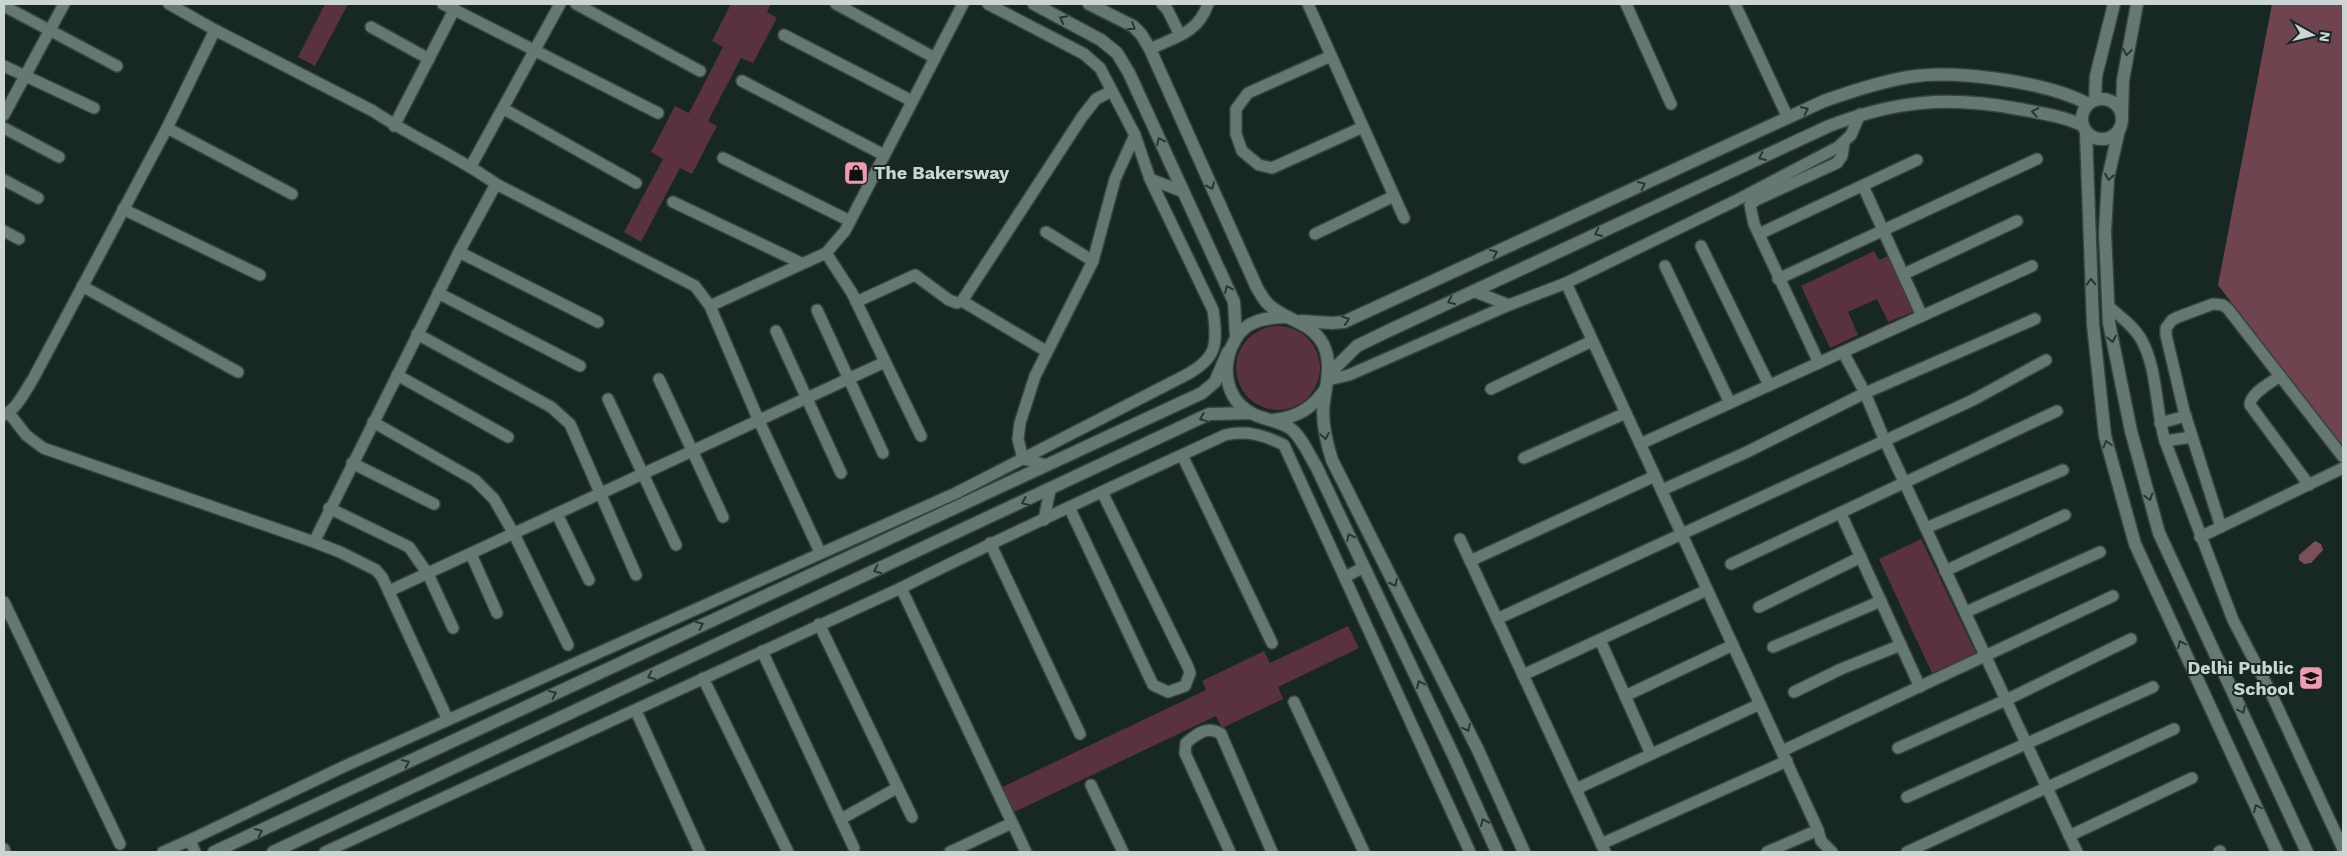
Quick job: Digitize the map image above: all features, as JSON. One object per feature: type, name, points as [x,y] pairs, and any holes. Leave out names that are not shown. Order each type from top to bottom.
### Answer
[{"type":"street","points":[[4,115],[23,75],[64,4]]},
{"type":"street","points":[[169,4],[215,30],[373,111],[394,126],[471,166],[496,184],[685,279],[695,286],[710,306],[759,421],[820,552]]},
{"type":"street","points":[[443,4],[658,113]]},
{"type":"street","points":[[471,166],[560,4]]},
{"type":"street","points":[[576,4],[700,71]]},
{"type":"street","points":[[836,4],[935,58]]},
{"type":"street","points":[[710,306],[826,253],[845,231],[963,4]]},
{"type":"street","points":[[163,852],[448,720],[820,552],[956,493],[1200,368],[1209,360],[1214,347],[1216,332],[1213,310],[1150,179],[1135,134],[1100,68],[1084,54],[988,4]]},
{"type":"street","points":[[1034,4],[1101,40],[1117,53],[1129,73],[1234,302],[1236,336]]},
{"type":"street","points":[[1089,4],[1133,26],[1141,34],[1150,49],[1257,288],[1268,305],[1312,330],[1323,344],[1328,360],[1328,381],[1323,412],[1324,437],[1332,460],[1478,750],[1524,852]]},
{"type":"street","points":[[1162,4],[1167,9],[1180,35]]},
{"type":"street","points":[[1150,49],[1198,24],[1208,4]]},
{"type":"street","points":[[1308,4],[1404,218]]},
{"type":"street","points":[[1626,4],[1671,104]]},
{"type":"street","points":[[1735,4],[1788,118]]},
{"type":"street","points":[[2114,4],[2091,102],[2082,112],[2093,324],[2105,436],[2135,544],[2277,852]]},
{"type":"street","points":[[2137,4],[2123,80],[2122,116],[2108,178],[2105,232],[2109,323],[2131,431],[2159,533],[2307,852]]},
{"type":"street","points":[[4,6],[117,66]]},
{"type":"street","points":[[394,126],[454,10]]},
{"type":"street","points":[[372,28],[428,59]]},
{"type":"street","points":[[215,30],[167,128],[33,379],[7,414],[26,436],[43,448],[314,542],[376,570],[389,591],[448,720]]},
{"type":"street","points":[[784,36],[912,101]]},
{"type":"street","points":[[1331,56],[1248,93],[1236,108],[1238,144],[1247,156],[1259,165],[1272,168],[1363,127]]},
{"type":"street","points":[[4,66],[94,108]]},
{"type":"street","points":[[214,852],[1202,393],[1215,382],[1236,336],[1251,323],[1268,317],[1332,323],[1344,322],[1824,101],[1871,85],[1910,76],[1954,76],[1988,79],[2043,88],[2091,102],[2104,99],[2113,102],[2122,116]]},
{"type":"street","points":[[742,81],[884,156]]},
{"type":"street","points":[[856,302],[915,275],[949,300],[957,303],[962,301],[1082,116],[1096,99],[1112,91]]},
{"type":"street","points":[[1274,420],[1291,418],[1307,411],[1328,381],[1357,346],[1829,126],[1860,114],[1907,103],[1953,101],[1987,103],[2055,116],[2084,129],[2094,138],[2103,140],[2113,136],[2119,130]]},
{"type":"street","points":[[504,109],[636,183]]},
{"type":"street","points":[[1328,381],[1349,375],[1509,305],[1566,283],[1735,200],[1844,143],[1851,135],[1860,114]]},
{"type":"street","points":[[4,128],[59,157]]},
{"type":"street","points":[[167,128],[292,194]]},
{"type":"street","points":[[1023,459],[1018,439],[1020,423],[1034,376],[1092,261],[1115,179],[1135,134]]},
{"type":"street","points":[[1819,363],[1778,279],[1750,212],[1750,205],[1752,202],[1837,163],[1842,156],[1844,143]]},
{"type":"street","points":[[723,158],[850,221]]},
{"type":"street","points":[[1778,279],[2037,159]]},
{"type":"street","points":[[1759,234],[1917,160]]},
{"type":"street","points":[[1150,179],[1184,192]]},
{"type":"street","points":[[4,180],[38,198]]},
{"type":"street","points":[[314,542],[329,508],[417,334],[496,184]]},
{"type":"street","points":[[1863,186],[1922,316]]},
{"type":"street","points":[[1315,234],[1394,196]]},
{"type":"street","points":[[673,202],[801,263]]},
{"type":"street","points":[[124,209],[260,275]]},
{"type":"street","points":[[1904,274],[2017,220]]},
{"type":"street","points":[[4,231],[19,239]]},
{"type":"street","points":[[1046,232],[1092,261]]},
{"type":"street","points":[[1702,246],[1769,385]]},
{"type":"street","points":[[459,252],[598,322]]},
{"type":"street","points":[[826,253],[856,302],[921,436]]},
{"type":"street","points":[[1664,266],[1730,403]]},
{"type":"street","points":[[1640,444],[2032,266]]},
{"type":"street","points":[[1566,283],[1818,830],[1821,841],[1832,852]]},
{"type":"street","points":[[82,286],[238,372]]},
{"type":"street","points":[[1473,291],[1509,305]]},
{"type":"street","points":[[438,293],[580,366]]},
{"type":"street","points":[[962,301],[1046,350]]},
{"type":"street","points":[[2221,527],[2192,437],[2166,335],[2166,328],[2178,317],[2213,304],[2223,305],[2228,309],[2343,457]]},
{"type":"street","points":[[2108,306],[2137,334],[2148,354],[2165,441],[2200,537],[2233,620],[2270,691],[2343,849]]},
{"type":"street","points":[[817,310],[883,453]]},
{"type":"street","points":[[1662,490],[1747,452],[1865,393],[2034,319]]},
{"type":"street","points":[[776,331],[841,473]]},
{"type":"street","points":[[417,334],[550,407],[570,424],[636,575]]},
{"type":"street","points":[[1491,389],[1592,341]]},
{"type":"street","points":[[1228,352],[1226,370],[1229,387],[1238,402],[1251,413]]},
{"type":"street","points":[[1843,352],[1865,393],[1945,571],[1966,612],[2077,852]]},
{"type":"street","points":[[1497,619],[1973,400],[2046,360]]},
{"type":"street","points":[[389,591],[885,362]]},
{"type":"street","points":[[397,375],[508,437]]},
{"type":"street","points":[[2280,376],[2254,395],[2250,400],[2250,405],[2310,485]]},
{"type":"street","points":[[659,379],[723,517]]},
{"type":"street","points":[[608,398],[676,545]]},
{"type":"street","points":[[1731,564],[1905,484],[2057,411]]},
{"type":"street","points":[[272,852],[1050,490],[1209,414],[1251,413],[1274,420],[1292,429],[1316,466],[1457,763],[1496,852]]},
{"type":"street","points":[[1524,458],[1626,413]]},
{"type":"street","points":[[2160,423],[2186,416]]},
{"type":"street","points":[[373,422],[475,480],[494,499],[514,534],[568,645]]},
{"type":"street","points":[[325,852],[901,588],[990,543],[1044,520],[1225,435],[1236,432],[1267,437],[1284,445],[1469,850],[1456,852]]},
{"type":"street","points":[[2165,441],[2192,437]]},
{"type":"street","points":[[1182,455],[1272,642]]},
{"type":"street","points":[[1023,459],[1047,465]]},
{"type":"street","points":[[352,464],[434,504]]},
{"type":"street","points":[[2200,537],[2343,468]]},
{"type":"street","points":[[1926,528],[2063,470]]},
{"type":"street","points":[[1470,561],[1655,476]]},
{"type":"street","points":[[1044,520],[1050,490]]},
{"type":"street","points":[[1069,508],[1153,685],[1168,692],[1185,686],[1190,673],[1188,667],[1102,492]]},
{"type":"street","points":[[329,508],[409,547],[428,574],[453,628]]},
{"type":"street","points":[[557,514],[588,580]]},
{"type":"street","points":[[1841,514],[1920,687]]},
{"type":"street","points":[[1945,571],[2066,514]]},
{"type":"street","points":[[1460,540],[1603,848],[1920,687],[2113,596]]},
{"type":"street","points":[[990,543],[1080,734]]},
{"type":"street","points":[[1966,612],[2100,552]]},
{"type":"street","points":[[471,554],[497,612]]},
{"type":"street","points":[[1759,607],[1861,557]]},
{"type":"street","points":[[1345,577],[1364,567]]},
{"type":"street","points":[[901,588],[1026,852]]},
{"type":"street","points":[[1523,675],[1707,590]]},
{"type":"street","points":[[1773,647],[1881,601]]},
{"type":"street","points":[[4,602],[120,844]]},
{"type":"street","points":[[819,624],[912,817]]},
{"type":"street","points":[[1898,748],[2006,700],[2131,639]]},
{"type":"street","points":[[1600,640],[1651,754]]},
{"type":"street","points":[[1625,696],[1733,645]]},
{"type":"street","points":[[1794,692],[1841,669],[1901,645]]},
{"type":"street","points":[[762,651],[854,848]]},
{"type":"street","points":[[703,678],[788,852]]},
{"type":"street","points":[[1908,797],[2153,687]]},
{"type":"street","points":[[1294,702],[1364,852]]},
{"type":"street","points":[[1576,789],[1760,704]]},
{"type":"street","points":[[636,711],[700,852]]},
{"type":"street","points":[[1907,852],[2174,729]]},
{"type":"street","points":[[1230,852],[1184,753],[1186,743],[1205,730],[1214,730],[1221,734],[1272,852]]},
{"type":"street","points":[[2070,836],[2192,778]]},
{"type":"street","points":[[1091,785],[1123,852]]},
{"type":"street","points":[[841,819],[898,788]]},
{"type":"street","points":[[950,852],[1012,823]]},
{"type":"street","points":[[1767,852],[1818,830]]},
{"type":"street","points":[[190,840],[195,852]]},
{"type":"shaded area","points":[[325,4],[348,4],[315,66],[298,57]]},
{"type":"shaded area","points":[[731,4],[771,4],[767,12],[777,18],[753,63],[741,58],[708,121],[717,126],[692,174],[680,168],[641,242],[624,232],[663,159],[651,152],[675,106],[689,113],[723,47],[712,41]]},
{"type":"shaded area","points":[[2272,4],[2343,4],[2343,449],[2218,285]]},
{"type":"shaded area","points":[[1874,251],[1879,260],[1892,254],[1918,310],[1888,322],[1877,299],[1848,312],[1858,335],[1830,348],[1801,286]]},
{"type":"shaded area","points":[[1278,326],[1294,329],[1308,338],[1317,352],[1320,368],[1317,384],[1308,398],[1294,407],[1278,410],[1262,407],[1248,398],[1239,384],[1236,368],[1239,352],[1248,338],[1262,329]]},
{"type":"shaded area","points":[[1921,539],[1976,653],[1932,673],[1879,559]]},
{"type":"shaded area","points":[[2315,541],[2321,544],[2323,550],[2311,563],[2304,564],[2299,560],[2299,555]]},
{"type":"shaded area","points":[[1348,626],[1359,648],[1278,687],[1283,699],[1222,728],[1216,716],[1010,814],[998,789],[1206,690],[1202,681],[1264,651],[1270,663]]},
{"type":"place","name":"The Bakersway","points":[[856,173]]},
{"type":"place","name":"Delhi Public School","points":[[2311,678]]}]
